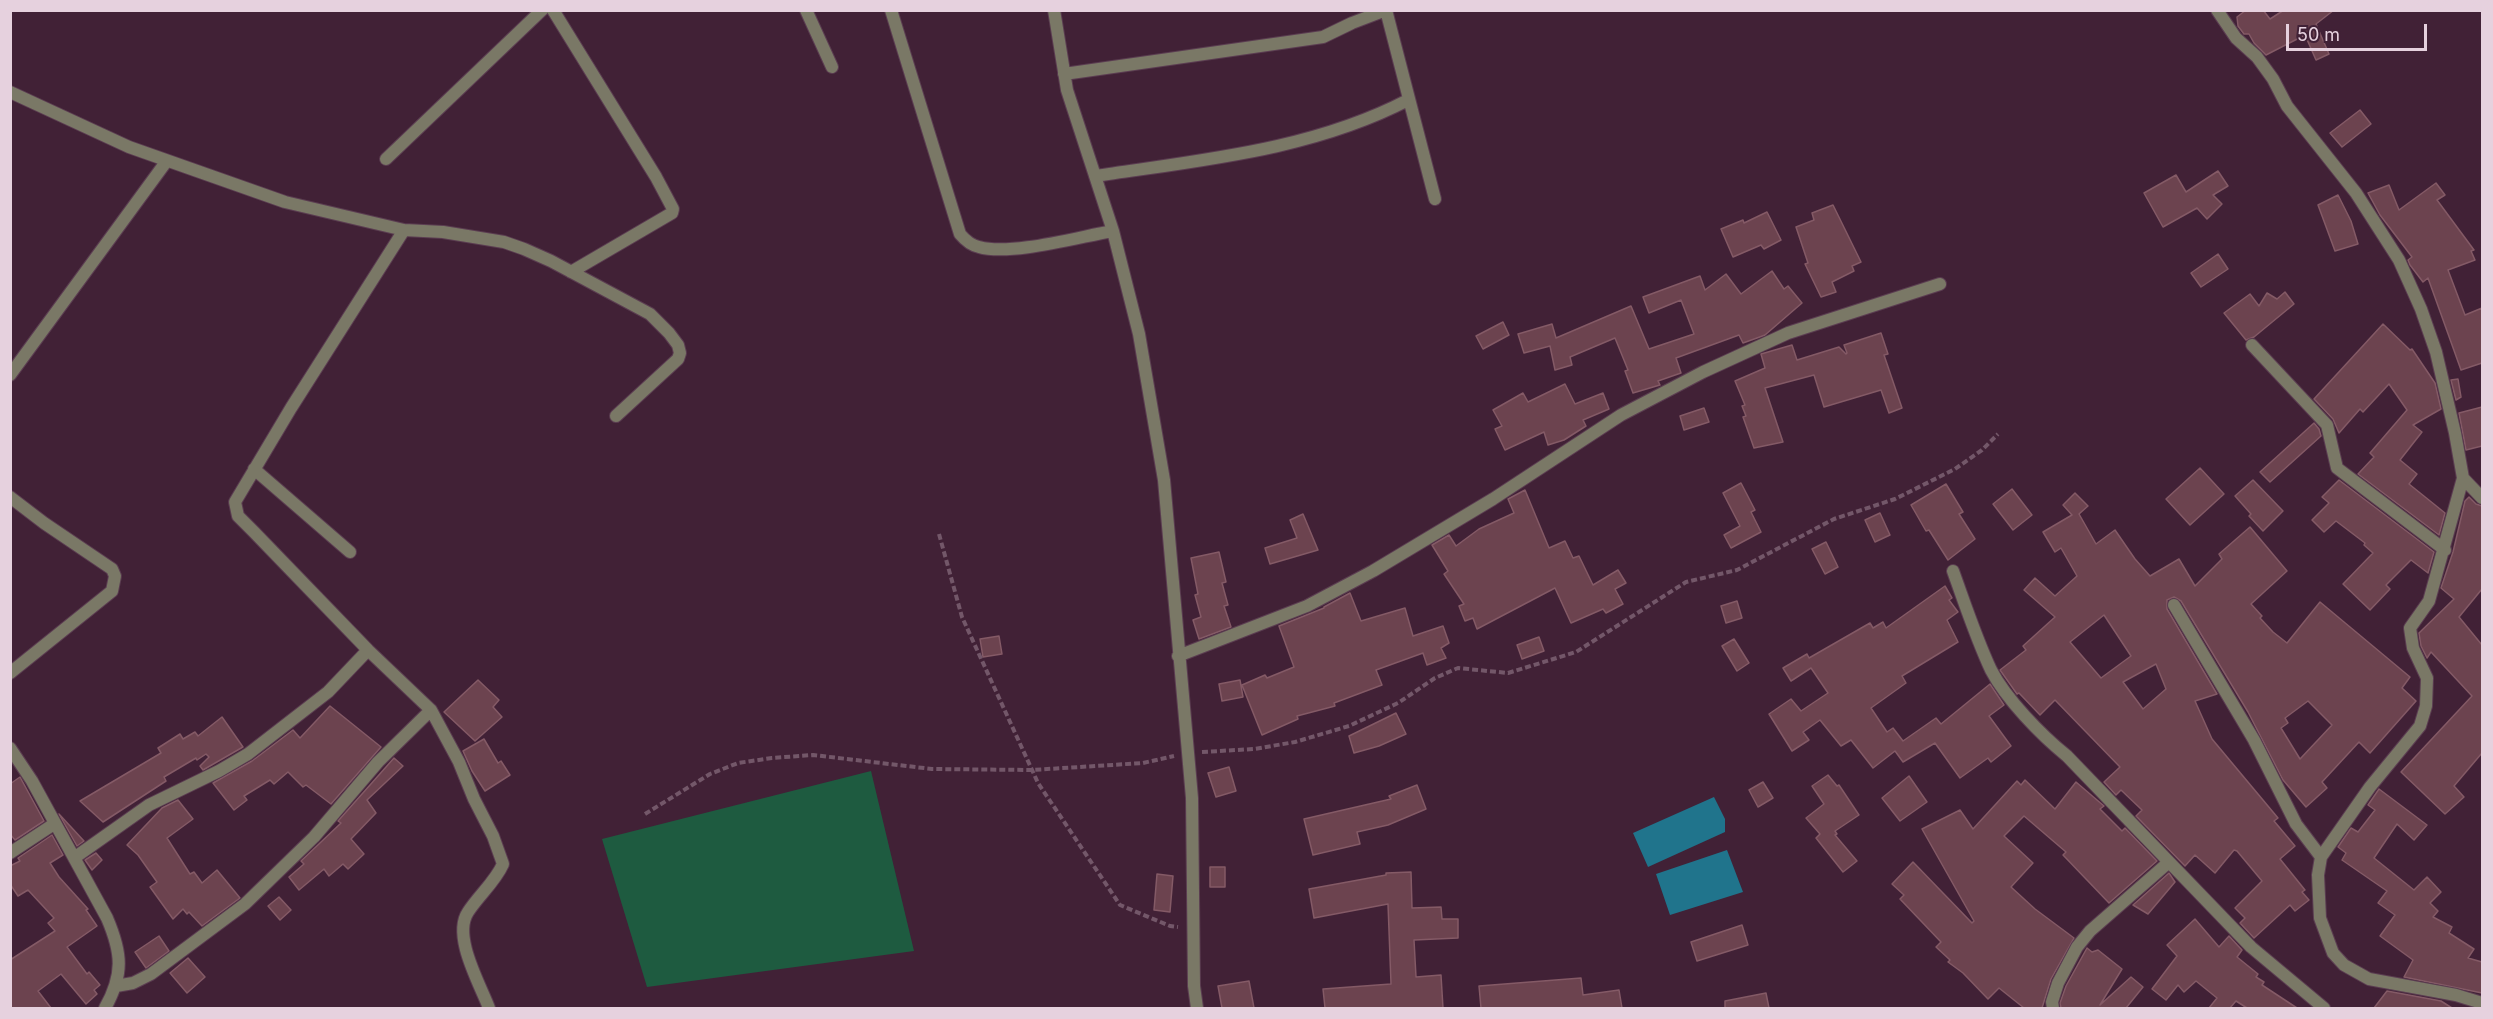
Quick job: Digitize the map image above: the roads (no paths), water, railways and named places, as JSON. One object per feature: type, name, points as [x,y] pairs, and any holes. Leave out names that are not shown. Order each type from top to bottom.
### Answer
[{"type":"street","points":[[386,159],[542,10]]},
{"type":"street","points":[[553,10],[656,177],[673,209],[672,213],[571,272]]},
{"type":"street","points":[[806,10],[832,67]]},
{"type":"street","points":[[891,10],[960,234],[969,243],[979,247],[999,249],[1113,231]]},
{"type":"street","points":[[1054,10],[1071,104],[1113,231],[1147,368],[1164,480],[1192,798],[1194,986],[1197,1008]]},
{"type":"street","points":[[1064,74],[1323,37],[1353,22],[1386,10],[1435,199]]},
{"type":"street","points":[[2217,10],[2236,38],[2257,57],[2273,79],[2287,106],[2356,193],[2399,260],[2421,309],[2436,352],[2456,433],[2463,478],[2445,550],[2429,601],[2410,628],[2413,648],[2427,678],[2424,717],[2420,726],[2340,828],[2321,857],[2318,875],[2320,918],[2333,953],[2344,965],[2369,979],[2456,995],[2482,1003]]},
{"type":"street","points":[[10,92],[166,162],[203,172],[285,202],[404,230],[443,232],[504,242],[551,261],[650,314],[673,339],[680,353],[670,368],[616,416]]},
{"type":"street","points":[[1095,176],[1272,148],[1378,116],[1408,100]]},
{"type":"street","points":[[10,375],[166,162]]},
{"type":"street","points":[[404,230],[235,502],[238,516],[368,650],[431,710],[459,762],[474,800],[493,836],[503,864],[496,878],[482,891],[465,916],[463,946],[489,1008]]},
{"type":"street","points":[[1178,656],[1307,606],[1373,571],[1493,500],[1621,415],[1703,372],[1788,333],[1940,284]]},
{"type":"street","points":[[2252,345],[2327,425],[2337,468],[2445,550]]},
{"type":"street","points":[[254,469],[350,552]]},
{"type":"street","points":[[2463,478],[2482,498]]},
{"type":"street","points":[[10,497],[44,523],[112,568],[115,576],[112,591],[10,672]]},
{"type":"street","points":[[1953,571],[1992,671],[2004,690],[2043,736],[2067,756],[2251,948],[2324,1008]]},
{"type":"street","points":[[2174,605],[2254,740],[2296,824],[2321,857]]},
{"type":"street","points":[[74,858],[148,805],[219,771],[248,754],[328,692],[368,650]]},
{"type":"street","points":[[116,986],[133,983],[151,974],[245,904],[314,837],[378,762],[431,710]]},
{"type":"street","points":[[10,748],[32,782],[114,934],[121,962],[116,986],[105,1008]]},
{"type":"street","points":[[10,853],[54,824]]},
{"type":"street","points":[[2052,1008],[2058,983],[2077,947],[2090,931],[2169,862]]},
{"type":"water","points":[[1714,797],[1725,819],[1725,832],[1648,867],[1633,833]]},
{"type":"water","points":[[1727,850],[1743,892],[1670,915],[1656,874]]}]
